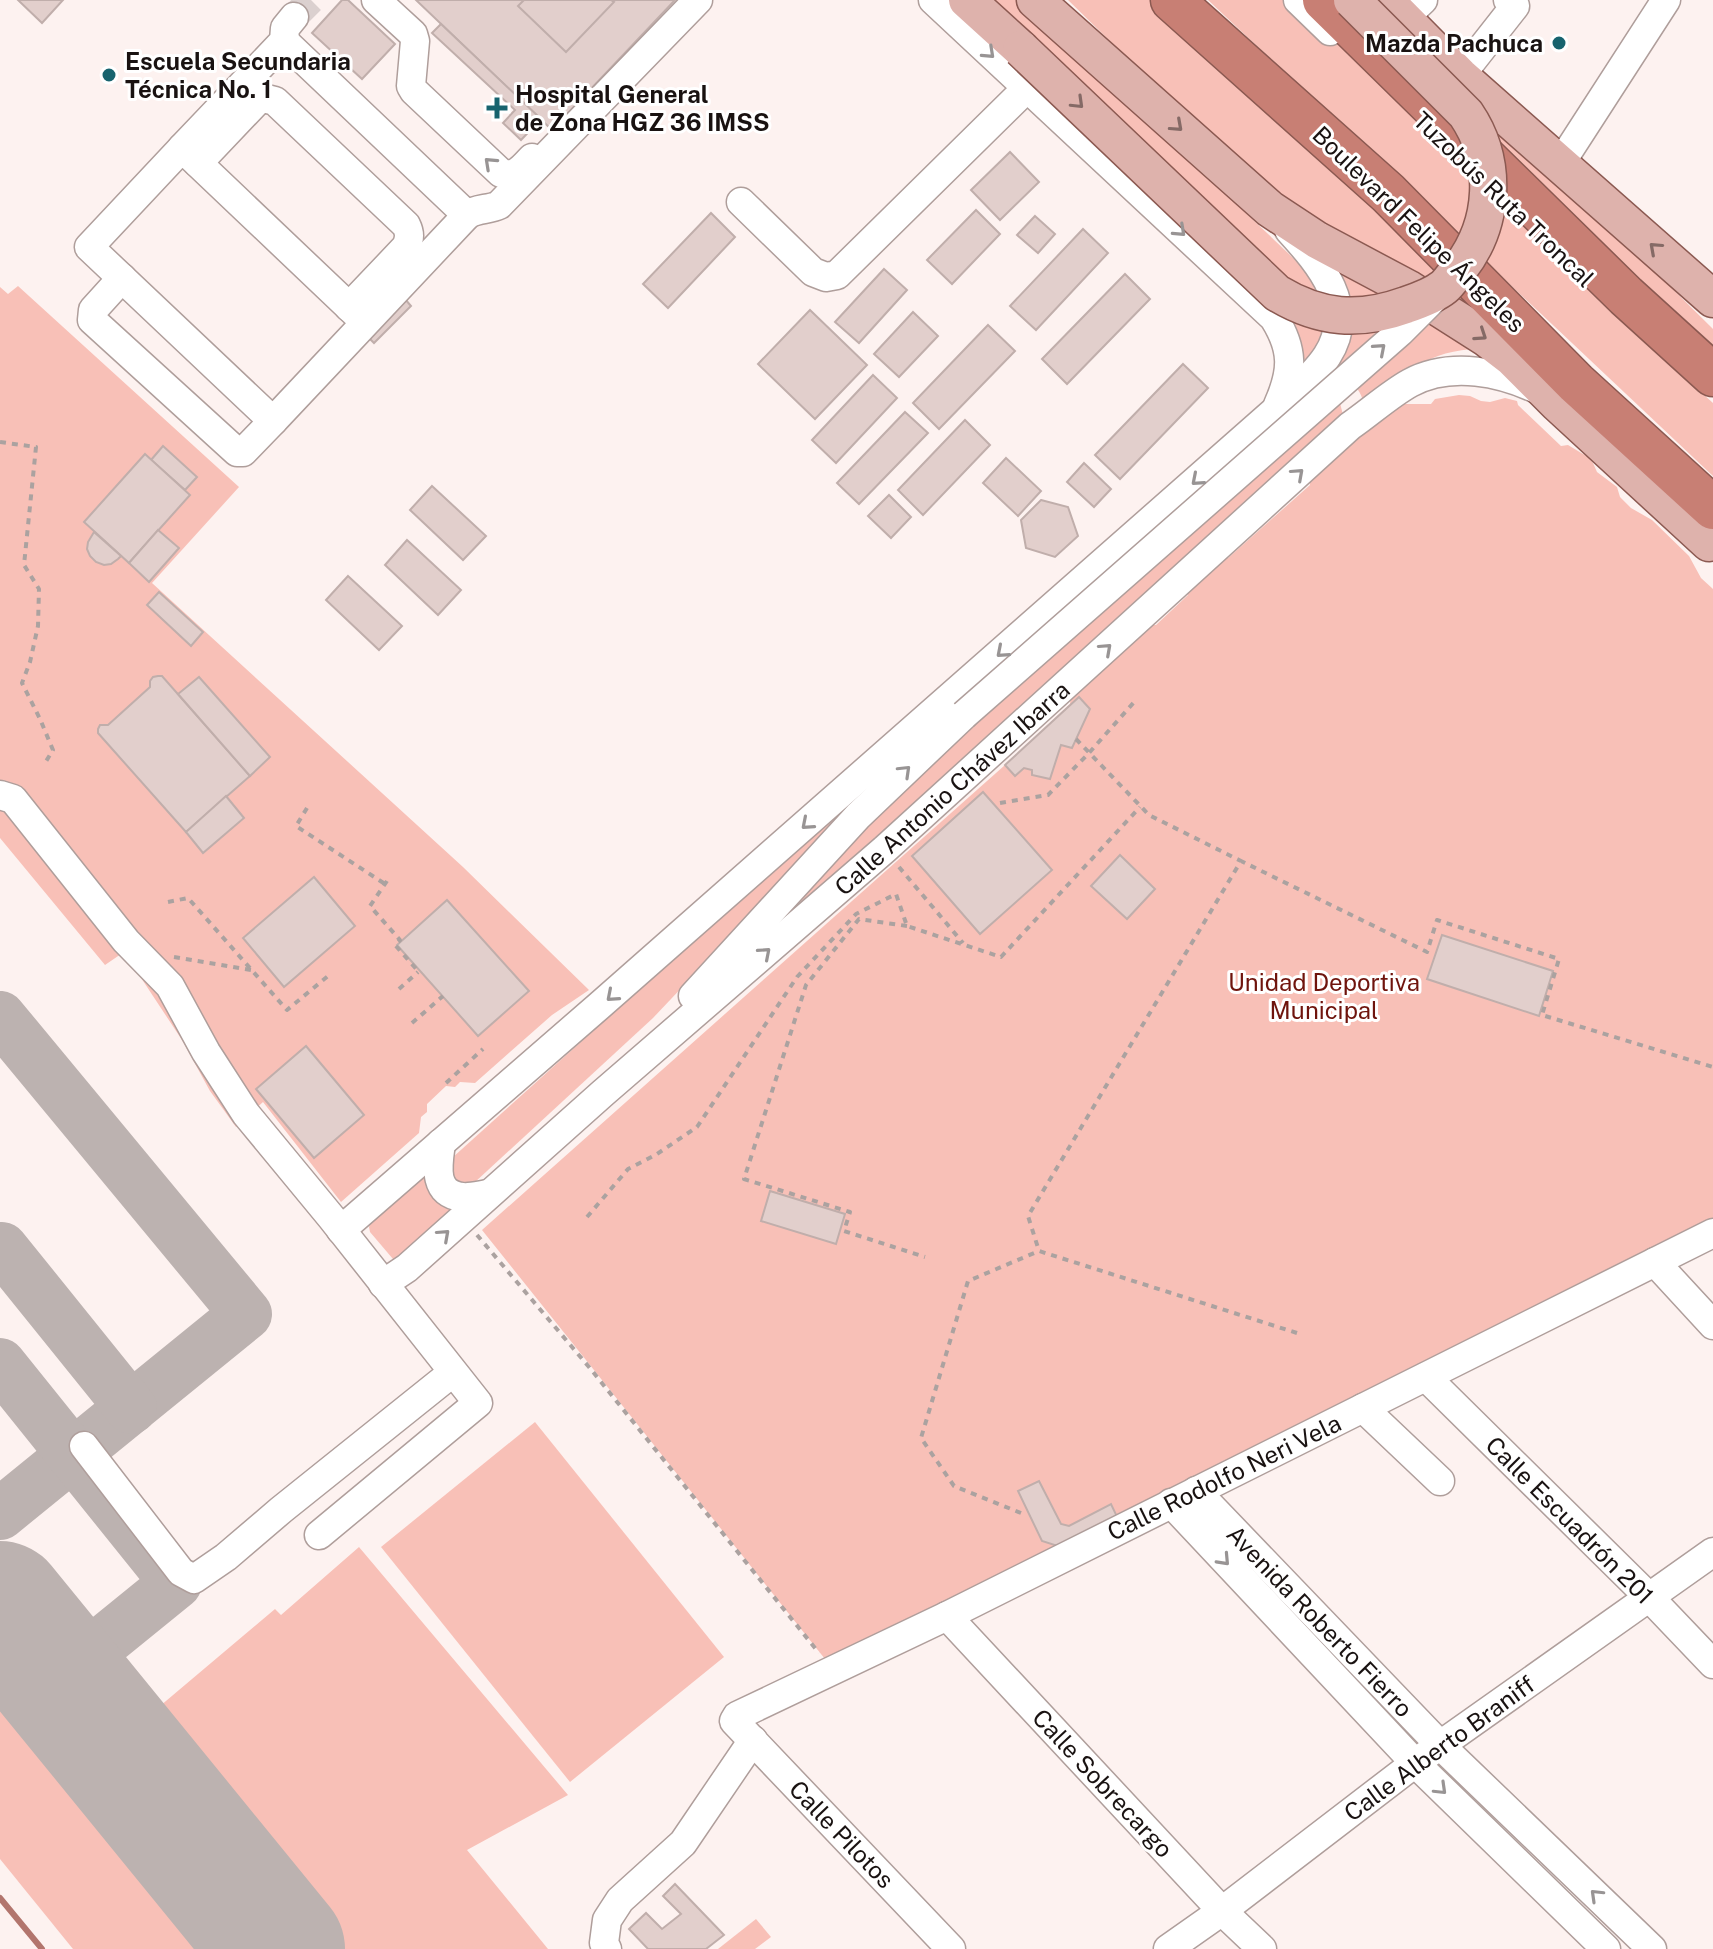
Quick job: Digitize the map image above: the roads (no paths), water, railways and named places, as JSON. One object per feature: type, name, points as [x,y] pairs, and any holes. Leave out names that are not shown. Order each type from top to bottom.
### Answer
[{"type":"highway","name":"Boulevard Felipe Ángeles","points":[[1172,0],[1388,193],[1576,383],[1663,463],[1712,533]]},
{"type":"highway","points":[[1324,0],[1626,296],[1713,375]]},
{"type":"main road","points":[[967,0],[1277,293],[1297,305],[1335,315],[1372,314],[1418,301],[1445,286],[1477,242],[1487,209],[1488,172],[1478,132],[1466,114],[1352,0]]},
{"type":"main road","points":[[1035,0],[1270,209],[1317,240],[1409,289],[1486,338],[1712,533]]},
{"type":"main road","points":[[1404,6],[1460,76],[1713,299]]},
{"type":"street","points":[[376,0],[413,34],[411,86],[414,91],[501,173],[509,175],[517,173],[687,0]]},
{"type":"street","points":[[357,314],[467,215],[499,205],[698,0]]},
{"type":"street","points":[[933,0],[1274,318],[1283,333],[1290,364],[1288,383],[1276,410]]},
{"type":"street","points":[[1201,0],[1713,485]]},
{"type":"street","name":"Tuzobús Ruta Troncal","points":[[1298,0],[1713,396]]},
{"type":"street","points":[[1460,76],[1515,6],[1508,0]]},
{"type":"street","points":[[1560,164],[1666,0]]},
{"type":"street","points":[[190,156],[289,29],[426,160],[467,215]]},
{"type":"street","points":[[741,202],[813,272],[826,277],[837,275],[1027,88]]},
{"type":"street","points":[[122,278],[93,310],[92,320],[237,452],[243,452],[273,421],[357,314],[409,240],[406,225],[275,101],[263,98],[257,101],[190,156],[89,247],[122,278],[273,421]]},
{"type":"street","points":[[190,156],[357,314]]},
{"type":"street","points":[[341,1230],[623,986],[1303,383],[1328,355],[1335,338],[1338,322],[1336,299],[1329,279],[1270,209]]},
{"type":"street","points":[[603,1093],[858,816],[964,715],[1400,332],[1445,286]]},
{"type":"street","name":"Calle Antonio Chávez Ibarra","points":[[383,1284],[407,1268],[603,1093],[885,849],[1350,426],[1410,383],[1454,371],[1477,372],[1520,381],[1547,393]]},
{"type":"street","points":[[1303,383],[1323,380],[1344,389],[1352,409],[1350,426]]},
{"type":"street","points":[[0,795],[13,799],[126,941],[170,986],[206,1052],[246,1114],[478,1403],[319,1535]]},
{"type":"street","points":[[441,1143],[440,1183],[463,1198],[489,1194]]},
{"type":"street","name":"Calle Rodolfo Neri Vela","points":[[735,1718],[947,1616],[1713,1233]]},
{"type":"street","points":[[1655,1262],[1713,1325]]},
{"type":"street","points":[[84,1446],[181,1572],[194,1579],[226,1557],[452,1373]]},
{"type":"street","name":"Calle Escuadrón 201","points":[[1426,1377],[1713,1664]]},
{"type":"street","points":[[1363,1408],[1440,1481]]},
{"type":"street","name":"Avenida Roberto Fierro","points":[[1184,1497],[1652,1949]]},
{"type":"street","name":"Avenida Roberto Fierro","points":[[1184,1497],[1415,1763],[1606,1949]]},
{"type":"street","name":"Calle Alberto Braniff","points":[[1168,1949],[1415,1763],[1713,1552]]},
{"type":"street","name":"Calle Sobrecargo","points":[[947,1616],[1222,1911],[1262,1949]]},
{"type":"street","name":"Calle Pilotos","points":[[735,1718],[734,1721],[951,1949]]},
{"type":"street","points":[[607,1949],[604,1943],[607,1920],[620,1900],[683,1843],[753,1740]]},
{"type":"waterway","points":[[0,1898],[42,1949]]},
{"type":"tunnel","points":[[294,17],[311,0]]},
{"type":"place","name":"Mazda Pachuca","points":[[1559,43]]},
{"type":"place","name":"Escuela Secundaria Técnica No. 1","points":[[109,75]]},
{"type":"place","name":"Hospital General de Zona HGZ 36 IMSS","points":[[497,108]]},
{"type":"park label","name":"Unidad Deportiva Municipal","points":[[1324,996]]}]
